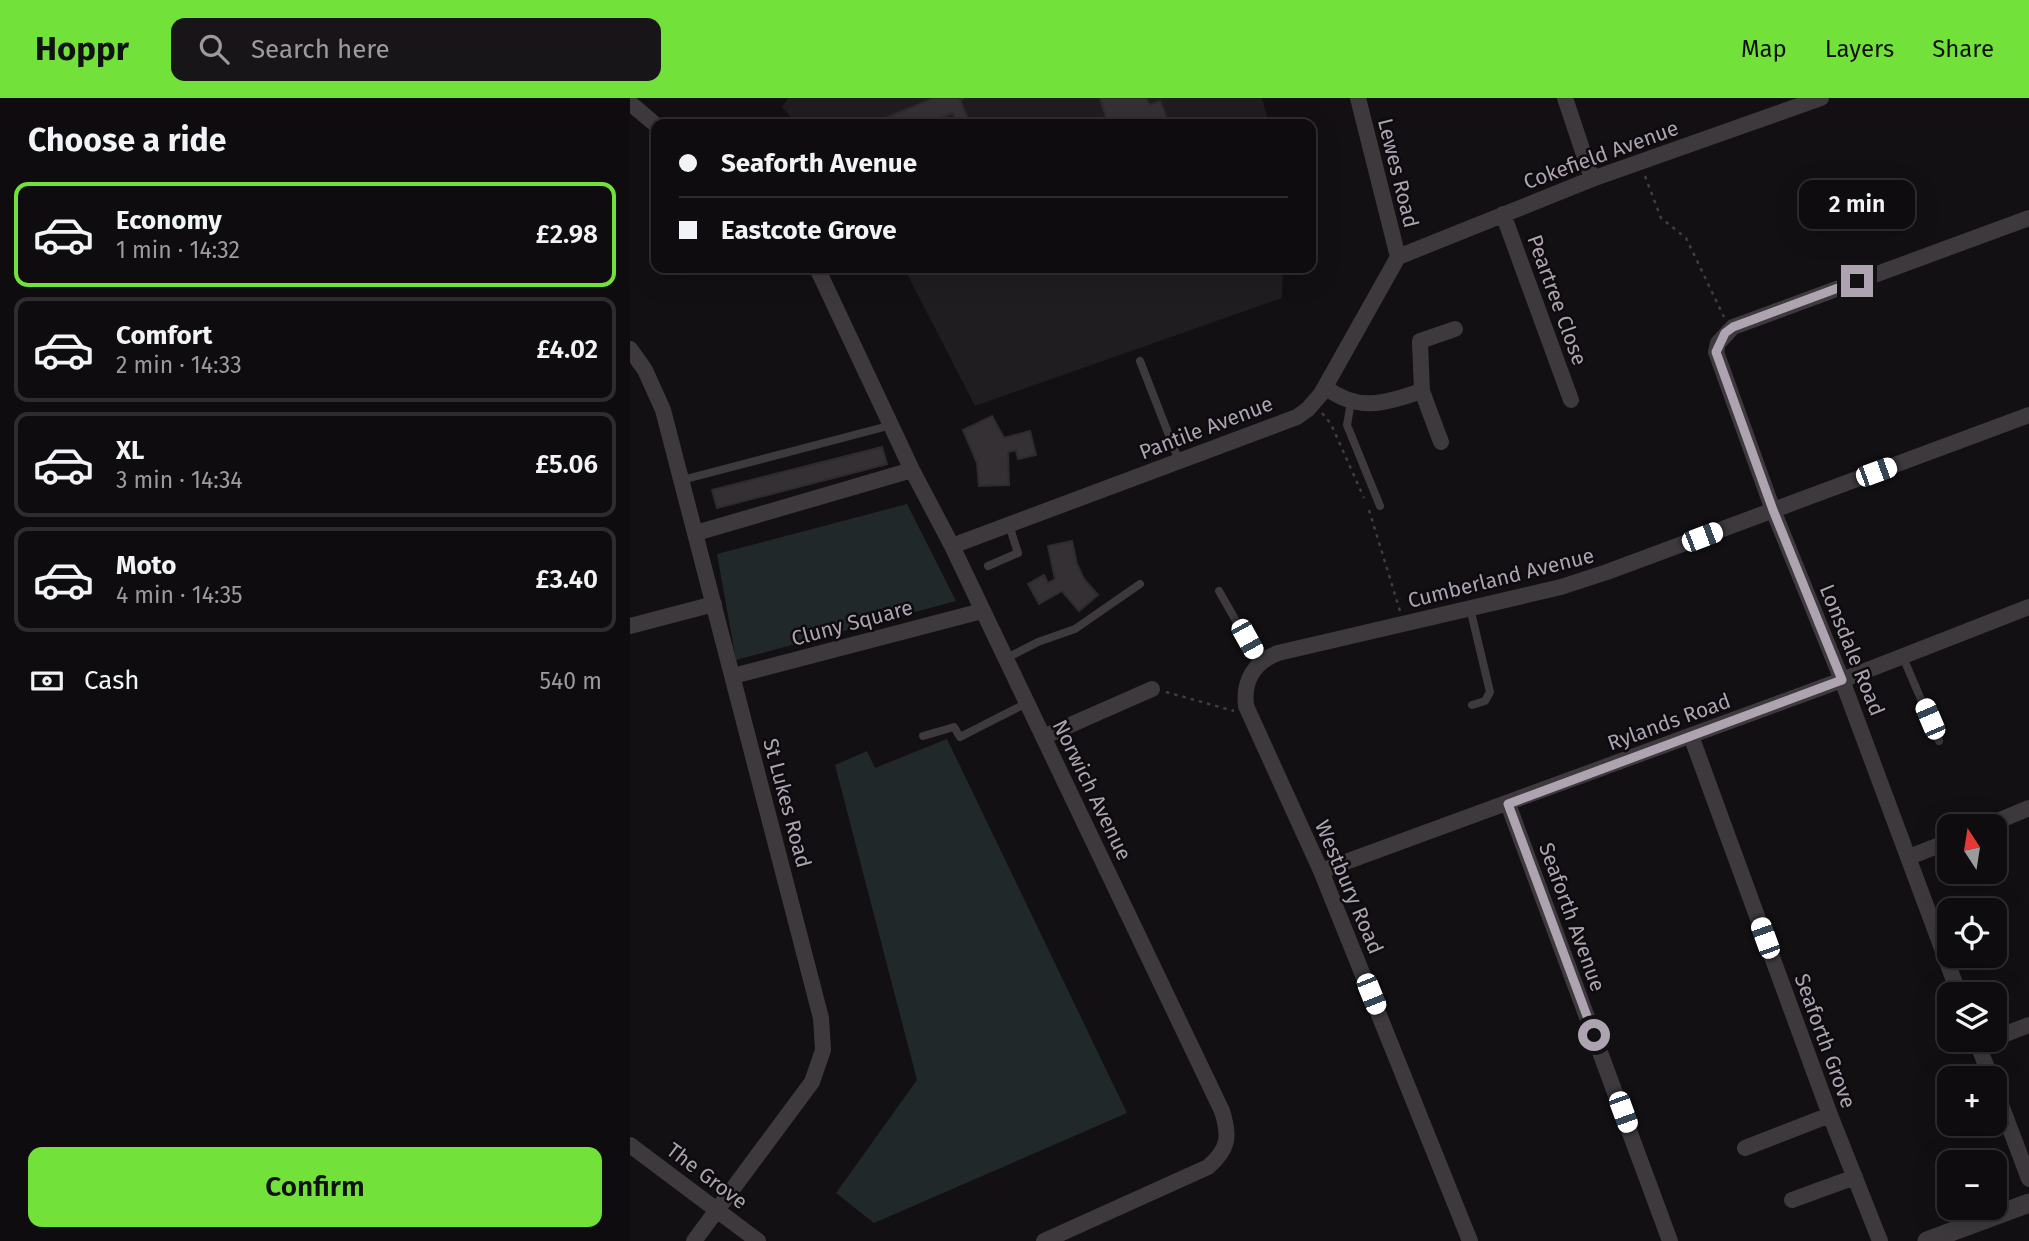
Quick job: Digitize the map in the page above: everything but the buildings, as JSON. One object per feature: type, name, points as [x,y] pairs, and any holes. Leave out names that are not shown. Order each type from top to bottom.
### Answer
[{"type":"street","name":"Lewes Road","points":[[1358,98],[1398,257]]},
{"type":"street","points":[[1564,98],[1592,179]]},
{"type":"street","name":"Cokefield Avenue","points":[[1398,257],[1592,179],[1821,98]]},
{"type":"street","points":[[630,103],[651,121]]},
{"type":"street","name":"Peartree Close","points":[[1503,214],[1571,400]]},
{"type":"street","points":[[1732,328],[2029,218]]},
{"type":"street","name":"Pantile Avenue","points":[[952,545],[1297,417],[1313,403],[1325,387],[1398,257]]},
{"type":"street","name":"Norwich Avenue","points":[[819,273],[912,470],[952,545],[1222,1111],[1227,1127],[1226,1144],[1219,1157],[1208,1167],[1044,1241]]},
{"type":"street","points":[[1441,442],[1422,391],[1420,341],[1455,328]]},
{"type":"street","name":"Lonsdale Road","points":[[1732,328],[1718,343],[1718,361],[1773,510],[1842,680],[1955,982]]},
{"type":"street","name":"St Lukes Road","points":[[630,349],[645,370],[663,410],[821,1018],[821,1063],[803,1096],[694,1241]]},
{"type":"street","points":[[1325,387],[1351,401],[1376,404],[1422,391]]},
{"type":"street","name":"Cumberland Avenue","points":[[1260,663],[1278,653],[1561,587],[1596,576],[2029,415]]},
{"type":"street","points":[[696,533],[912,470]]},
{"type":"street","points":[[630,626],[714,604]]},
{"type":"street","name":"Rylands Road","points":[[1321,871],[1842,680],[2029,607]]},
{"type":"street","name":"Cluny Square","points":[[733,676],[982,611]]},
{"type":"street","points":[[1248,711],[1247,684],[1250,674],[1260,663]]},
{"type":"street","points":[[1043,737],[1152,689]]},
{"type":"street","name":"Westbury Road","points":[[1248,711],[1321,871],[1471,1241]]},
{"type":"street","name":"Seaforth Grove","points":[[1691,736],[1830,1115],[1880,1241]]},
{"type":"street","name":"Seaforth Avenue","points":[[1508,804],[1670,1241]]},
{"type":"street","points":[[2007,817],[2029,808]]},
{"type":"street","points":[[1909,857],[1937,846]]},
{"type":"street","points":[[2007,1032],[2029,1025]]},
{"type":"street","points":[[1745,1148],[1830,1115]]},
{"type":"street","points":[[2007,1121],[2029,1179]]},
{"type":"street","name":"The Grove","points":[[630,1145],[758,1241]]},
{"type":"street","points":[[1792,1200],[1854,1177]]},
{"type":"street","points":[[1927,1241],[2029,1203]]},
{"type":"lane","points":[[1140,361],[1179,461]]},
{"type":"lane","points":[[1351,401],[1347,425],[1380,506]]},
{"type":"lane","points":[[682,480],[892,425]]},
{"type":"lane","points":[[988,566],[1018,553],[1009,524]]},
{"type":"lane","points":[[1005,659],[1038,642],[1075,629],[1140,584]]},
{"type":"lane","points":[[1219,591],[1260,663]]},
{"type":"lane","points":[[1470,608],[1490,692],[1488,698],[1472,705]]},
{"type":"lane","points":[[1902,655],[1939,741]]},
{"type":"lane","points":[[923,736],[954,727],[960,737],[1027,703]]},
{"type":"path","points":[[1640,162],[1661,218],[1686,238],[1732,328]]},
{"type":"path","points":[[1313,403],[1331,424],[1375,524],[1404,624]]},
{"type":"path","points":[[1152,689],[1248,711]]},
{"type":"shaded area","points":[[788,98],[1262,98],[1268,119],[793,119],[782,107]]},
{"type":"shaded area","points":[[907,273],[1283,273],[1282,298],[975,406]]},
{"type":"shaded area","points":[[907,504],[956,601],[736,660],[717,554]]},
{"type":"shaded area","points":[[947,739],[1127,1113],[874,1223],[836,1193],[917,1080],[835,765],[867,751],[875,768]]},
{"type":"route","points":[[1594,1035],[1508,804],[1842,680],[1773,510],[1716,352],[1718,343],[1733,327],[1857,281]]}]
